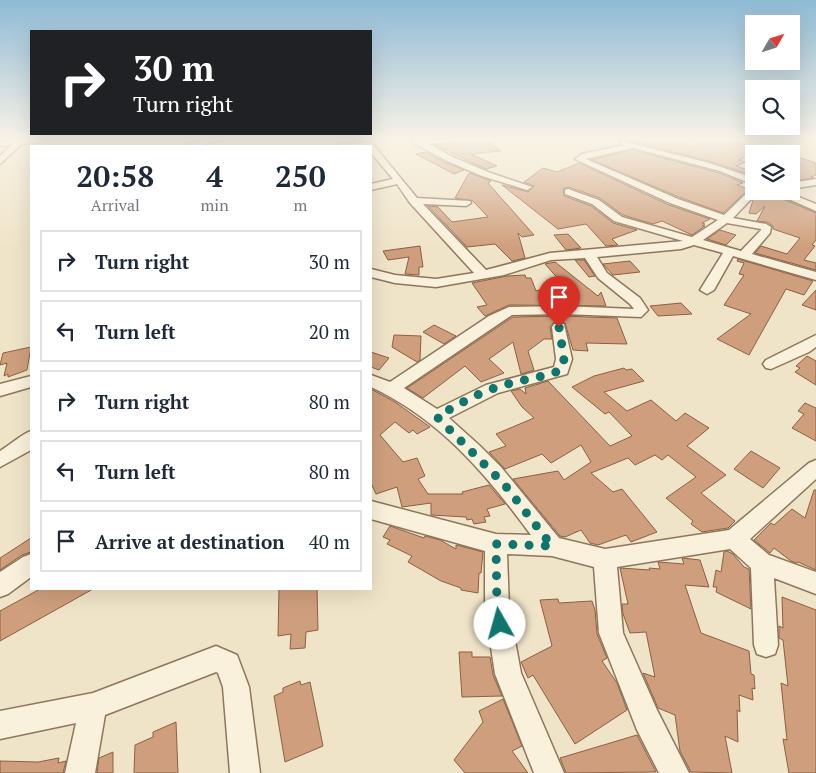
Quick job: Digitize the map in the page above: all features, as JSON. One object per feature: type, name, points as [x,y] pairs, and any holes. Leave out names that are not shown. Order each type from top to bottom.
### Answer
[{"type":"street","points":[[396,176],[414,201],[483,275]]},
{"type":"street","points":[[492,176],[527,187]]},
{"type":"street","points":[[618,176],[674,201],[727,220],[766,227],[766,231],[745,254]]},
{"type":"street","points":[[372,187],[399,180]]},
{"type":"street","points":[[800,185],[816,182]]},
{"type":"street","points":[[568,192],[589,197],[618,219],[816,276]]},
{"type":"street","points":[[372,273],[395,279],[436,283],[483,275],[550,257],[682,246],[694,241],[727,220],[746,200]]},
{"type":"street","points":[[797,200],[816,208]]},
{"type":"street","points":[[414,201],[466,203]]},
{"type":"street","points":[[707,290],[730,251]]},
{"type":"street","points":[[393,388],[494,319],[510,311],[563,310],[636,314],[642,310],[635,301],[602,275],[589,254]]},
{"type":"street","points":[[437,417],[462,402],[502,386],[550,375],[561,370],[564,359],[559,327]]},
{"type":"street","points":[[771,364],[804,349],[816,340]]},
{"type":"street","points":[[372,380],[393,388],[437,417],[504,484],[552,546]]},
{"type":"street","points":[[0,390],[30,382]]},
{"type":"street","points":[[0,460],[25,445],[30,439]]},
{"type":"street","points":[[372,510],[496,544],[552,546],[605,559],[734,539],[816,468]]},
{"type":"street","points":[[734,539],[762,563],[816,583]]},
{"type":"street","points":[[496,544],[497,608],[508,674],[549,773]]},
{"type":"street","points":[[605,559],[611,634],[647,720],[674,773]]},
{"type":"street","points":[[762,563],[766,645]]},
{"type":"street","points":[[0,586],[30,565]]},
{"type":"street","points":[[0,726],[93,706],[216,659],[228,664],[236,687],[245,773]]},
{"type":"street","points":[[80,773],[93,706]]},
{"type":"building","points":[[467,176],[477,176],[491,181],[488,183],[534,235],[522,237],[518,233],[525,258],[512,261],[495,244],[467,247],[428,206],[438,207],[452,222],[488,217],[473,201],[455,198]]},
{"type":"building","points":[[532,176],[607,176],[669,205],[710,219],[702,223],[705,224],[702,226],[705,226],[692,235],[662,221],[653,224],[623,215],[600,198],[569,187],[563,189],[564,196],[591,206],[613,223],[637,230],[612,239],[618,245],[606,246],[586,224],[558,229],[502,185],[528,192],[534,186],[524,182]]},
{"type":"building","points":[[630,176],[726,176],[743,183],[737,185],[745,188],[745,193],[723,213]]},
{"type":"building","points":[[800,176],[813,176],[811,177],[814,178],[800,180]]},
{"type":"building","points":[[753,200],[785,200],[816,213],[816,240],[812,245],[815,246],[804,260],[816,263],[816,270],[755,253],[761,246],[787,254],[800,238],[773,229],[773,226],[767,222],[757,221],[765,206],[756,214],[749,213]]},
{"type":"building","points":[[720,230],[736,235],[726,245],[707,239]]},
{"type":"building","points":[[568,234],[581,248],[566,250],[554,235]]},
{"type":"building","points":[[420,246],[423,267],[419,267],[419,275],[405,274],[409,257],[388,260],[383,251]]},
{"type":"building","points":[[738,259],[813,281],[804,295],[786,289],[749,355],[717,339],[751,314],[724,305],[744,275],[739,274],[744,263],[737,261]]},
{"type":"building","points":[[575,260],[584,260],[595,276],[589,277]]},
{"type":"building","points":[[630,261],[640,272],[613,275],[603,264]]},
{"type":"building","points":[[555,262],[598,296],[601,292],[606,306],[509,305],[485,316],[477,307],[487,305],[472,283],[507,276],[525,275],[526,278],[531,278],[536,291],[562,283],[545,264]]},
{"type":"building","points":[[816,290],[816,310],[802,305]]},
{"type":"building","points":[[681,303],[692,314],[658,316],[650,306]]},
{"type":"building","points":[[513,317],[617,318],[627,344],[586,343],[588,351],[573,350],[565,323],[554,322],[550,327],[552,339],[544,339],[528,351],[534,370],[521,374],[513,342],[489,359],[504,373],[481,382],[465,366],[423,398],[407,388]]},
{"type":"building","points":[[434,325],[456,336],[444,344],[423,332]]},
{"type":"building","points":[[394,335],[421,336],[420,360],[417,362],[392,347]]},
{"type":"building","points":[[30,347],[27,370],[8,377],[8,374],[4,376],[7,363],[0,365],[3,353]]},
{"type":"building","points":[[372,352],[389,358],[379,370],[372,367]]},
{"type":"building","points":[[807,356],[816,361],[816,385],[795,372],[800,368],[796,366]]},
{"type":"building","points":[[624,368],[626,370],[632,369],[644,381],[604,392],[627,411],[651,400],[676,421],[685,413],[709,428],[687,446],[726,475],[701,493],[735,521],[728,528],[702,532],[691,524],[693,521],[666,498],[696,477],[668,455],[662,460],[655,455],[635,465],[628,458],[591,473],[613,492],[622,489],[657,532],[631,542],[626,535],[598,545],[590,543],[581,530],[565,537],[560,536],[513,479],[558,471],[564,480],[591,462],[581,445],[551,463],[542,454],[505,469],[489,452],[506,446],[496,434],[534,418],[522,407],[511,391],[520,389],[526,394],[525,388],[548,381],[610,446],[632,436],[609,412],[605,414],[572,387],[594,376]]},
{"type":"building","points":[[372,390],[395,402],[430,427],[417,434],[413,430],[409,433],[395,422],[380,435],[403,462],[417,458],[425,476],[418,479],[428,494],[463,494],[462,492],[489,485],[505,504],[487,509],[490,516],[484,517],[486,522],[474,524],[472,519],[467,520],[466,517],[431,515],[431,503],[402,507],[397,487],[376,494],[372,485]]},
{"type":"building","points":[[805,403],[816,408],[816,441],[792,428],[804,414],[798,411]]},
{"type":"building","points":[[751,451],[780,468],[763,488],[734,469]]},
{"type":"building","points":[[814,490],[816,490],[816,570],[791,561],[774,548],[770,553],[754,540],[771,523],[774,525],[792,509],[805,518]]},
{"type":"building","points":[[390,526],[424,538],[425,536],[440,540],[456,549],[456,545],[483,552],[478,593],[461,590],[461,588],[441,581],[408,562],[412,556],[387,544],[390,540],[383,537]]},
{"type":"building","points":[[30,539],[30,552],[22,555],[0,570],[0,558]]},
{"type":"building","points":[[727,551],[733,554],[744,567],[749,569],[751,609],[716,592],[717,587],[713,587],[716,570],[721,572],[724,552]]},
{"type":"building","points":[[682,558],[700,560],[709,587],[685,585],[701,633],[749,651],[751,674],[754,675],[755,689],[752,688],[753,700],[739,695],[740,712],[737,710],[738,742],[725,736],[732,773],[691,772],[680,751],[675,715],[658,708],[643,673],[655,677],[646,632],[630,633],[623,614],[622,604],[628,604],[620,568],[660,569],[658,562],[684,564]]},
{"type":"building","points":[[38,590],[91,590],[0,641],[0,611]]},
{"type":"building","points":[[279,590],[317,590],[318,630],[306,632],[305,648],[290,649],[291,634],[278,636]]},
{"type":"building","points":[[782,597],[816,610],[816,773],[789,773],[783,739],[787,740],[781,683],[788,686],[783,640],[779,638],[779,626],[783,628]]},
{"type":"building","points":[[558,599],[559,603],[592,601],[595,610],[597,634],[607,658],[602,661],[617,683],[627,710],[575,744],[533,675],[528,678],[521,662],[552,646],[540,600]]},
{"type":"building","points":[[459,652],[472,652],[472,657],[490,657],[493,675],[502,696],[462,697]]},
{"type":"building","points":[[300,681],[301,685],[310,682],[323,746],[285,762],[274,696],[283,692],[283,688]]},
{"type":"building","points":[[503,699],[522,746],[512,751],[528,773],[465,773],[454,760],[483,722],[479,711]]},
{"type":"building","points":[[176,722],[178,773],[134,773],[135,745],[153,737],[153,732]]},
{"type":"building","points":[[637,735],[656,772],[566,773],[560,758]]},
{"type":"building","points":[[113,752],[113,773],[97,773],[99,758]]},
{"type":"building","points":[[59,758],[58,763],[66,761],[63,773],[0,773],[0,761],[38,762]]},
{"type":"route","points":[[500,624],[497,608],[496,544],[552,546],[504,484],[437,417],[462,402],[510,383],[550,375],[561,370],[564,359],[559,327]]}]
